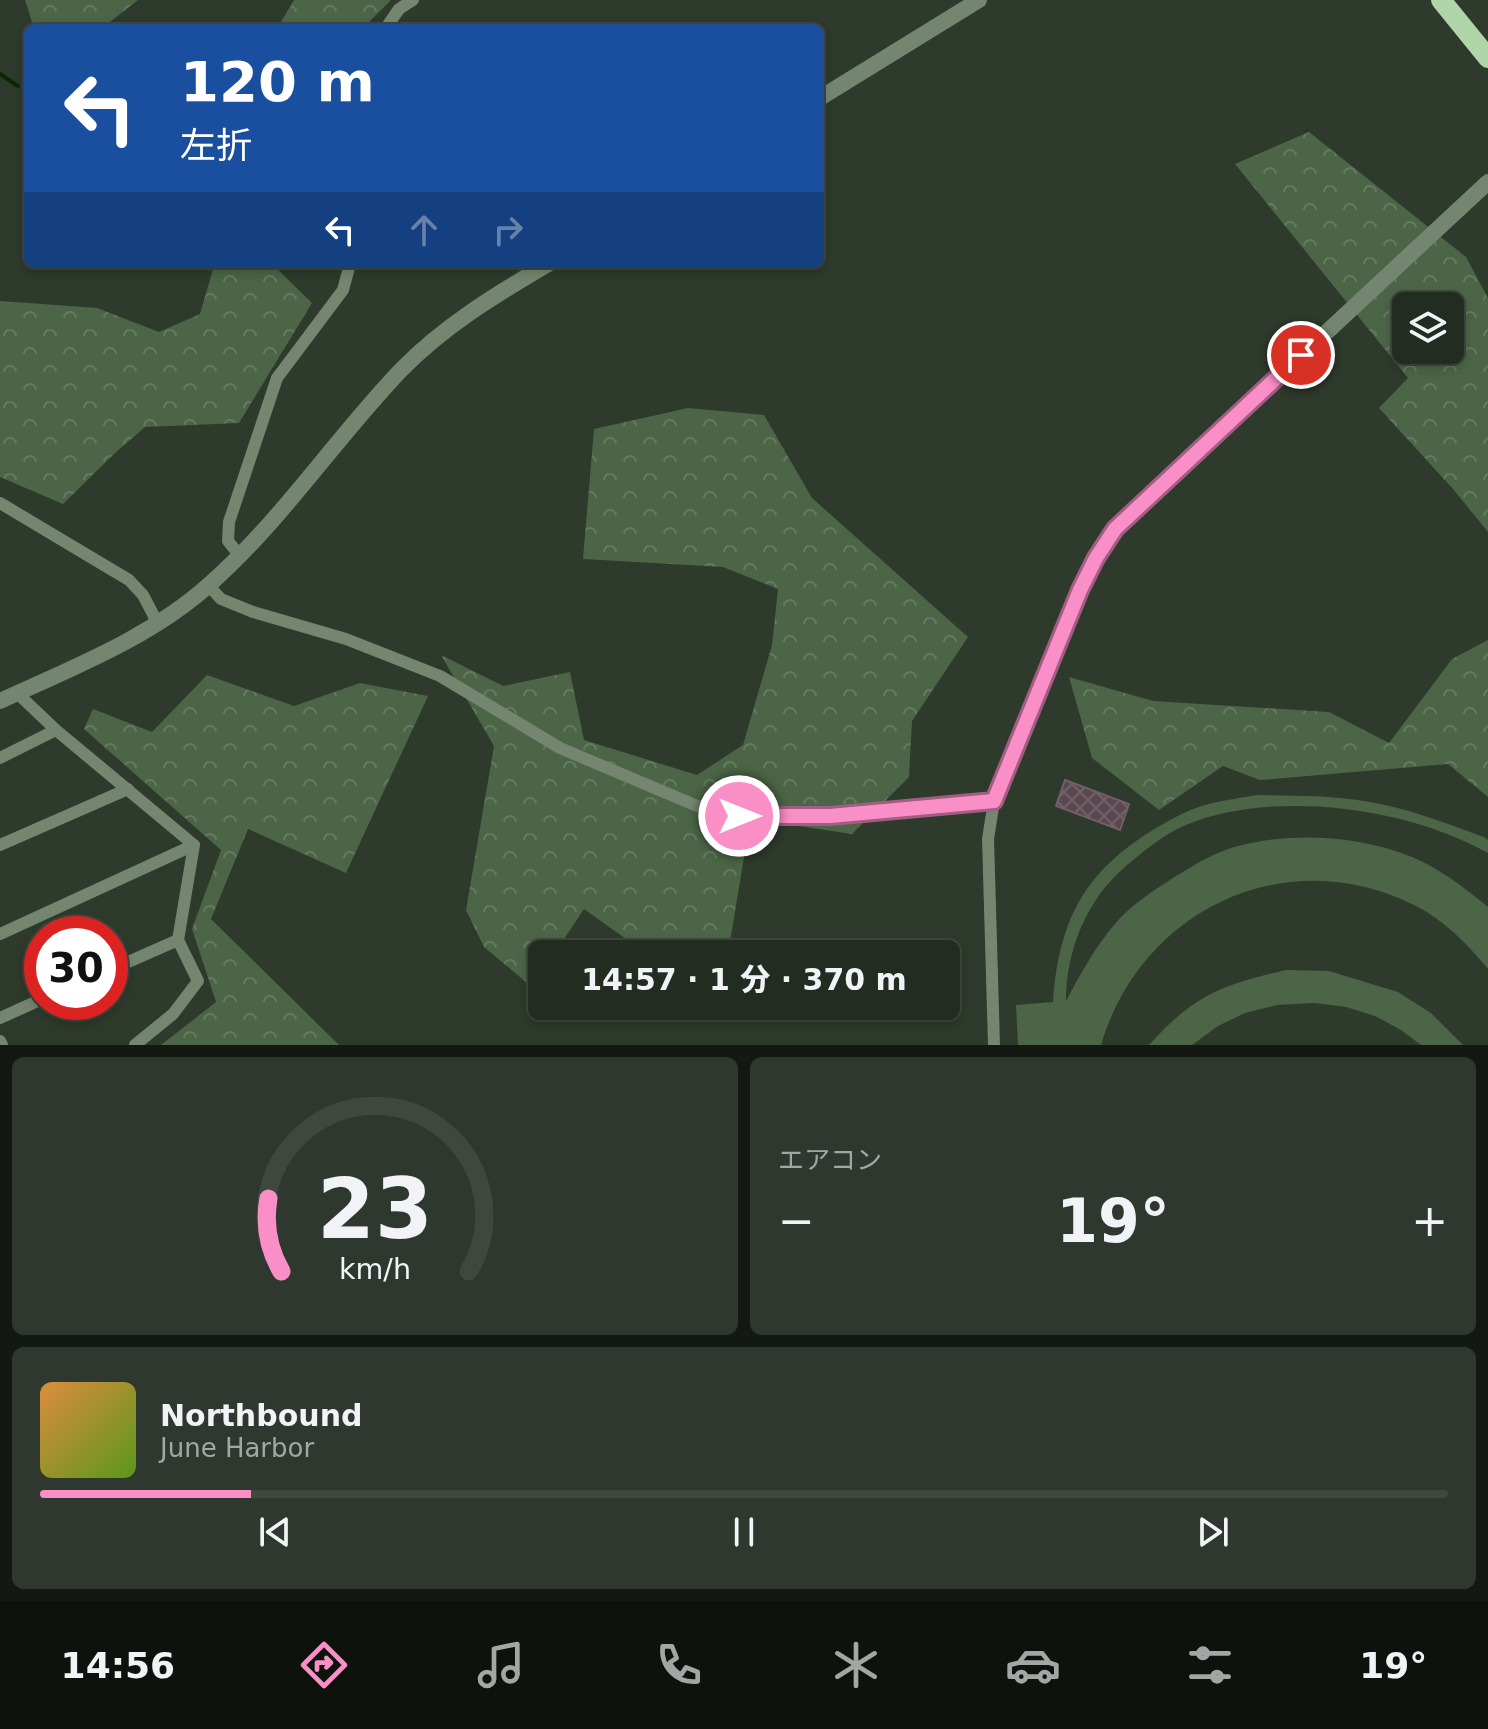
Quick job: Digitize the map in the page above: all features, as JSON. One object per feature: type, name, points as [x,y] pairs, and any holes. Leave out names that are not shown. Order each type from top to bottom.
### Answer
[{"type":"main road","points":[[1441,0],[1488,58]]},
{"type":"street","points":[[389,24],[399,9],[413,0]]},
{"type":"street","points":[[824,96],[979,0]]},
{"type":"street","points":[[994,1045],[988,839],[994,801],[1096,558],[1115,529],[1488,182]]},
{"type":"street","points":[[240,556],[228,541],[229,522],[277,378],[343,290],[349,268]]},
{"type":"street","points":[[0,701],[126,641],[209,586],[267,528],[349,427],[402,369],[444,331],[482,303],[541,268]]},
{"type":"street","points":[[0,503],[129,580],[143,595],[157,622]]},
{"type":"street","points":[[209,586],[221,599],[346,639],[440,676],[560,748],[709,811],[739,816],[830,816],[994,801]]},
{"type":"street","points":[[17,693],[56,730],[194,845]]},
{"type":"street","points":[[0,758],[56,730]]},
{"type":"street","points":[[0,845],[128,789]]},
{"type":"street","points":[[0,934],[194,845]]},
{"type":"street","points":[[135,1045],[173,1014],[198,981],[178,940],[194,845]]},
{"type":"street","points":[[128,962],[178,940]]},
{"type":"street","points":[[0,1018],[24,1007]]},
{"type":"green space","points":[[25,0],[138,0],[107,24],[33,24]]},
{"type":"green space","points":[[294,0],[391,0],[367,24],[278,24]]},
{"type":"green space","points":[[1309,132],[1466,257],[1488,298],[1488,532],[1379,408],[1408,378],[1397,364],[1464,364],[1464,292],[1392,292],[1392,358],[1235,164]]},
{"type":"green space","points":[[213,268],[276,268],[312,303],[239,423],[145,427],[63,504],[0,477],[0,301],[97,308],[159,332],[200,314]]},
{"type":"green space","points":[[688,408],[764,415],[812,498],[968,637],[912,721],[909,777],[852,834],[739,817],[744,857],[730,940],[627,940],[584,909],[563,940],[528,940],[528,984],[484,947],[466,910],[494,746],[441,655],[503,686],[570,672],[584,740],[697,775],[743,745],[772,645],[778,589],[723,567],[583,559],[594,429]]},
{"type":"green space","points":[[1488,640],[1488,797],[1448,764],[1260,780],[1223,766],[1159,810],[1092,758],[1069,677],[1153,701],[1329,712],[1389,743],[1452,659]]},
{"type":"green space","points":[[207,675],[294,706],[360,683],[428,696],[346,873],[248,829],[211,919],[339,1045],[161,1045],[216,1002],[192,929],[221,850],[84,729],[93,709],[152,732]]},
{"type":"green space","points":[[1257,795],[1337,798],[1395,807],[1484,837],[1488,840],[1488,853],[1419,824],[1339,808],[1258,808],[1221,814],[1186,825],[1162,838],[1126,866],[1100,894],[1081,927],[1075,945],[1066,1001],[1101,942],[1139,901],[1215,854],[1276,839],[1323,838],[1369,844],[1412,857],[1442,873],[1488,907],[1488,969],[1436,918],[1416,906],[1367,887],[1318,881],[1270,885],[1225,900],[1184,924],[1149,957],[1121,997],[1101,1045],[1018,1045],[1016,1005],[1053,1002],[1056,974],[1068,926],[1090,885],[1106,867],[1125,849],[1185,812]]},
{"type":"green space","points":[[1286,970],[1329,971],[1398,992],[1431,1013],[1463,1045],[1421,1045],[1375,1016],[1346,1007],[1315,1003],[1277,1005],[1245,1013],[1218,1026],[1192,1045],[1149,1045],[1180,1014],[1210,994]]},
{"type":"building","points":[[1065,780],[1129,804],[1120,830],[1056,806]]},
{"type":"waterway","points":[[0,74],[18,86]]},
{"type":"route","points":[[739,816],[830,816],[994,801],[1080,590],[1115,529],[1301,355]]}]
